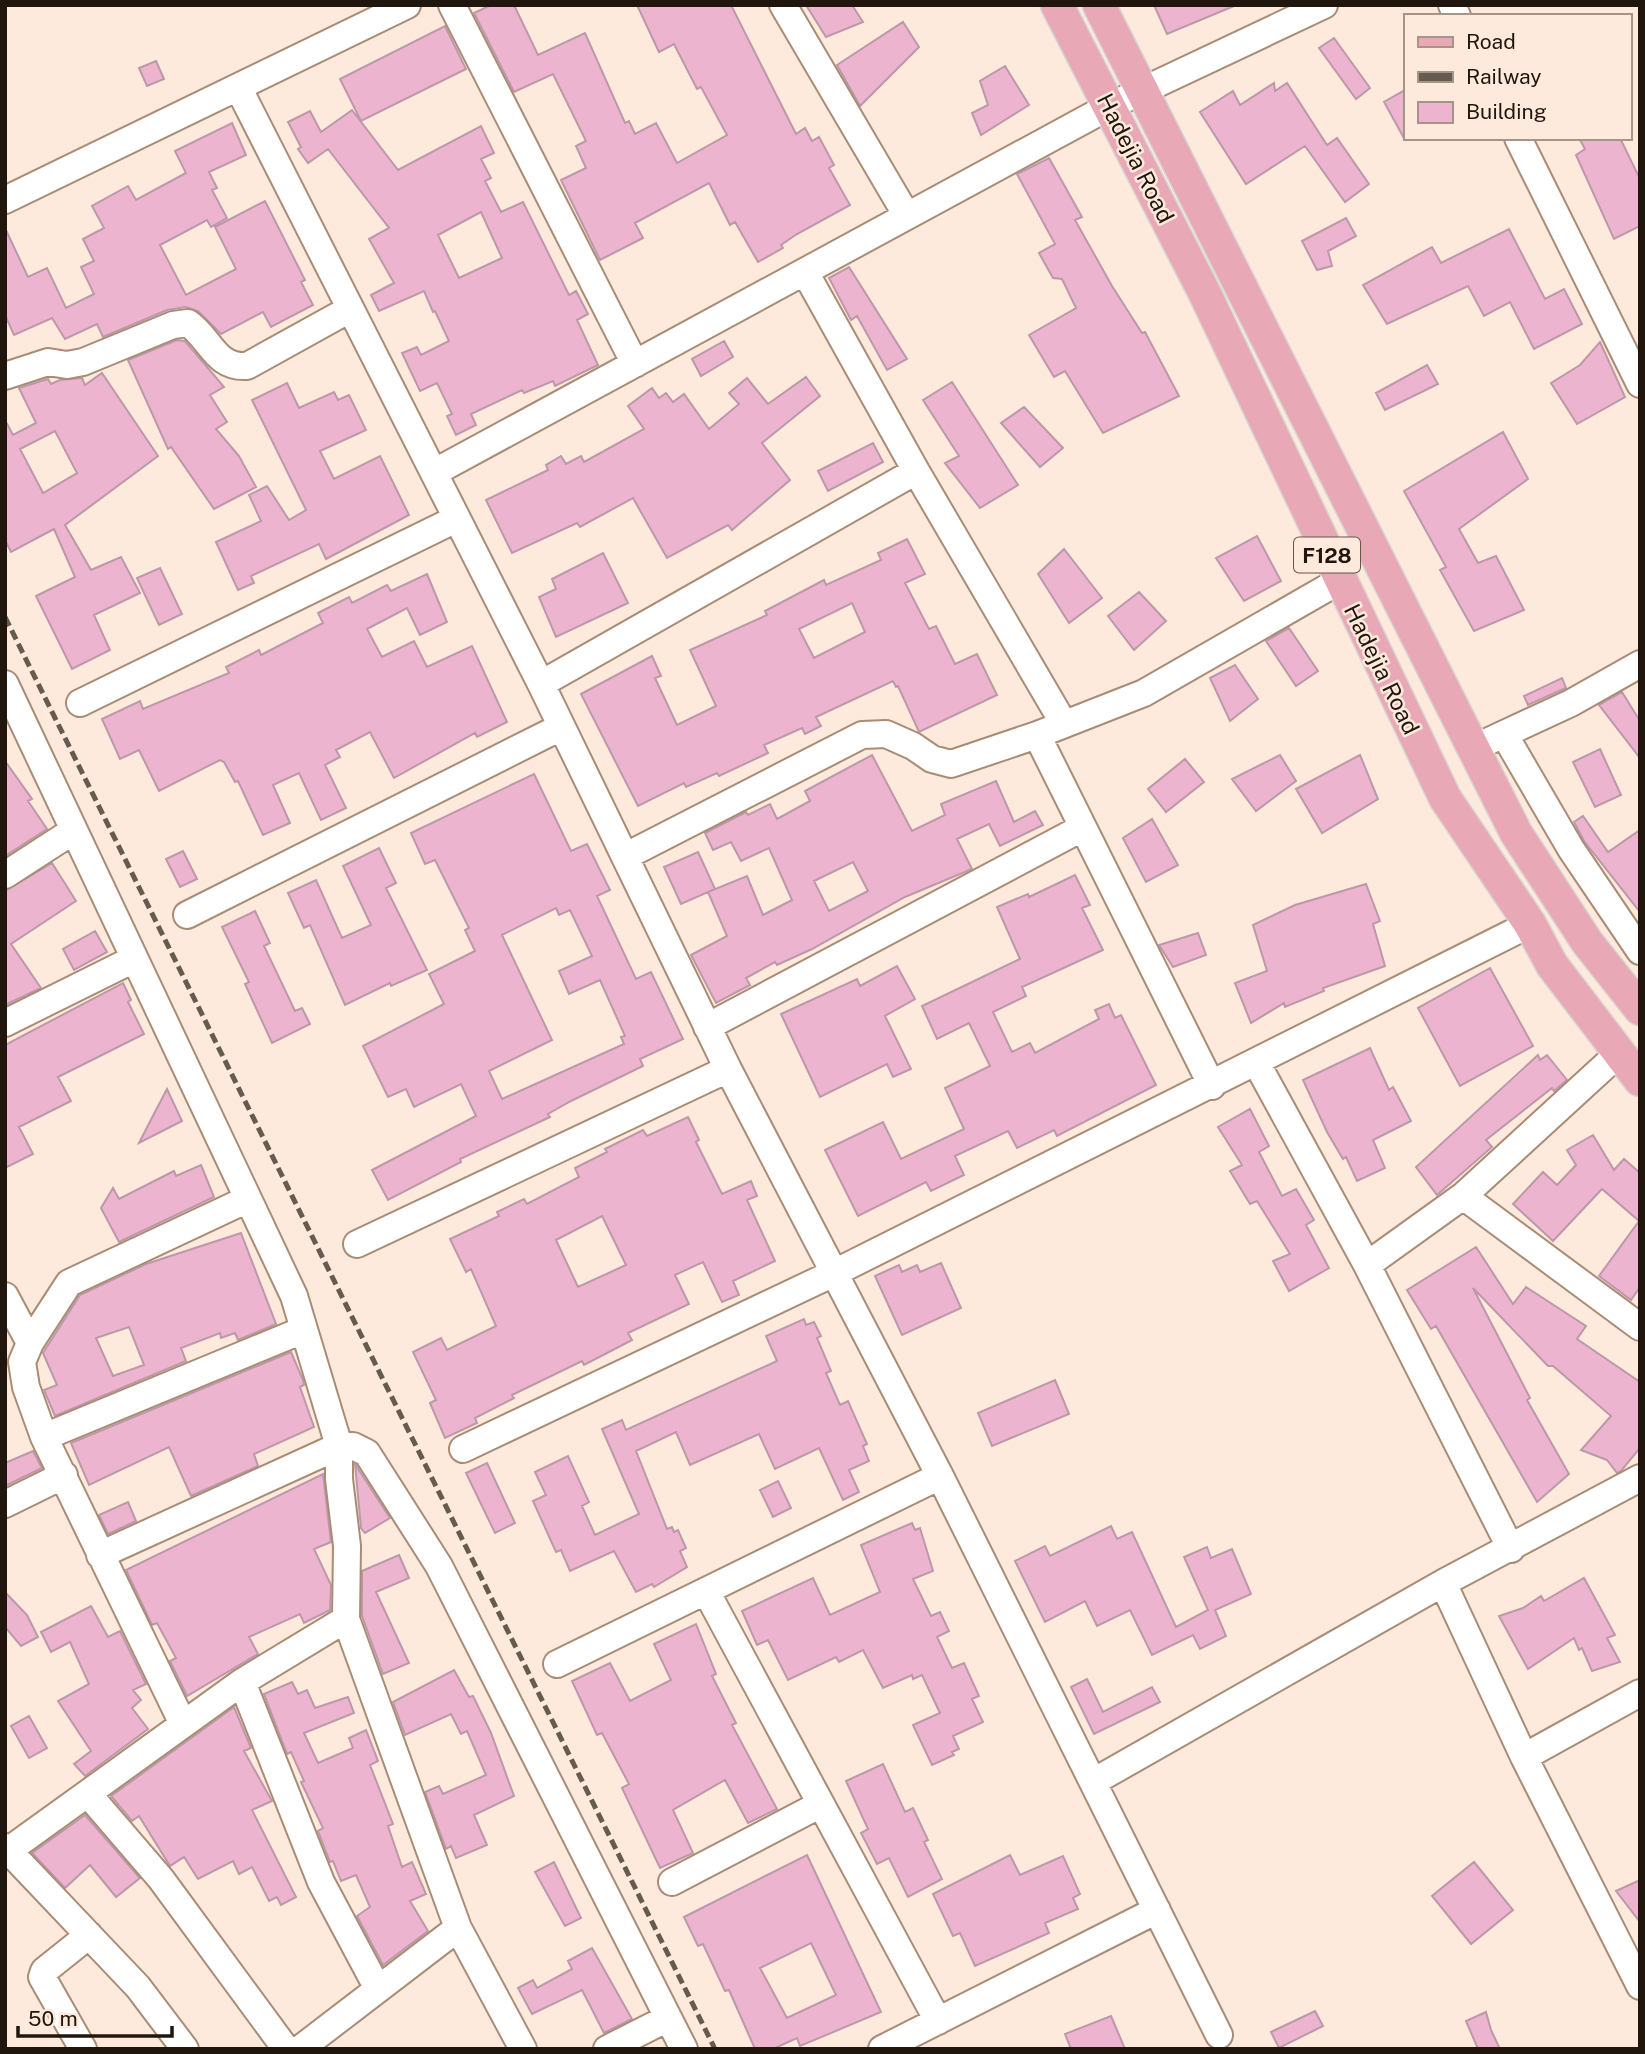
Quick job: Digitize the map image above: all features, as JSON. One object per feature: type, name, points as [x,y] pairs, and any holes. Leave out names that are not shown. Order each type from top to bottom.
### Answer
[{"type":"main road","name":"Hadejia Road","points":[[1057,5],[1205,294],[1339,581],[1445,798],[1530,924],[1552,965],[1640,1080]]},
{"type":"main road","name":"Hadejia Road","points":[[1099,5],[1479,762],[1553,892],[1630,976],[1640,1009]]},
{"type":"main road","points":[[1445,798],[1479,762]]},
{"type":"street","points":[[5,200],[239,89],[407,5]]},
{"type":"street","points":[[452,5],[635,364]]},
{"type":"street","points":[[783,5],[907,216]]},
{"type":"street","points":[[435,472],[1110,106],[1324,5]]},
{"type":"street","points":[[239,89],[541,684],[727,1069],[836,1272],[940,1476],[1219,2035]]},
{"type":"street","points":[[1519,140],[1640,384]]},
{"type":"street","points":[[805,272],[916,471],[1064,724]]},
{"type":"street","points":[[5,376],[48,362],[67,365],[83,362],[173,326],[188,323],[197,329],[219,359],[233,367],[247,366],[350,309]]},
{"type":"street","points":[[541,684],[916,471]]},
{"type":"street","points":[[80,703],[456,519]]},
{"type":"street","points":[[626,856],[862,735],[886,734],[914,746],[932,759],[951,764],[1037,735],[1144,693],[1339,581]]},
{"type":"street","points":[[1479,762],[1503,734],[1572,703],[1640,664]]},
{"type":"street","points":[[5,684],[11,713],[73,831],[294,1296],[339,1446],[347,1546],[346,1619],[458,1928],[523,2049]]},
{"type":"street","points":[[187,915],[561,727]]},
{"type":"street","points":[[1503,734],[1571,849],[1640,951]]},
{"type":"street","points":[[1037,735],[1212,1086]]},
{"type":"street","points":[[707,1027],[1082,828]]},
{"type":"street","points":[[5,875],[73,831]]},
{"type":"street","points":[[463,1449],[836,1272],[1212,1086],[1530,924]]},
{"type":"street","points":[[5,1023],[134,959]]},
{"type":"street","points":[[1367,1265],[1463,1196],[1618,1054]]},
{"type":"street","points":[[1256,1062],[1367,1265],[1511,1549]]},
{"type":"street","points":[[357,1244],[727,1069]]},
{"type":"street","points":[[1463,1196],[1640,1327]]},
{"type":"street","points":[[19,1358],[69,1283],[248,1199]]},
{"type":"street","points":[[5,1296],[26,1387],[44,1437],[183,1724]]},
{"type":"street","points":[[44,1437],[303,1330]]},
{"type":"street","points":[[100,1555],[339,1446],[354,1446],[367,1452],[439,1566],[684,2049]]},
{"type":"street","points":[[5,1504],[64,1475]]},
{"type":"street","points":[[556,1664],[940,1476]]},
{"type":"street","points":[[1093,1782],[1443,1583],[1640,1478]]},
{"type":"street","points":[[1443,1583],[1524,1757],[1636,1970]]},
{"type":"street","points":[[706,1591],[938,2021]]},
{"type":"street","points":[[185,2049],[138,1987],[6,1850],[242,1682],[346,1619]]},
{"type":"street","points":[[242,1682],[321,1882],[378,1989]]},
{"type":"street","points":[[1524,1757],[1640,1693]]},
{"type":"street","points":[[88,1794],[161,1879],[286,2049]]},
{"type":"street","points":[[672,1882],[821,1804]]},
{"type":"street","points":[[882,2049],[1157,1910]]},
{"type":"street","points":[[300,2049],[458,1928]]},
{"type":"street","points":[[83,2049],[42,1978],[44,1970],[89,1935]]},
{"type":"street","points":[[607,2049],[668,2018]]},
{"type":"building","points":[[491,5],[514,5],[538,55],[585,33],[625,123],[629,121],[635,134],[656,123],[677,163],[727,135],[701,87],[697,89],[674,44],[659,52],[637,5],[731,5],[796,134],[805,128],[812,141],[819,137],[834,165],[829,168],[850,205],[797,234],[781,245],[783,248],[758,262],[735,222],[730,225],[709,183],[635,223],[643,238],[600,260],[561,180],[586,168],[576,146],[586,141],[553,74],[514,92],[474,13]]},
{"type":"building","points":[[806,5],[852,5],[863,22],[826,37]]},
{"type":"building","points":[[1154,5],[1234,5],[1234,6],[1167,34]]},
{"type":"building","points":[[903,22],[919,47],[860,106],[837,65]]},
{"type":"building","points":[[445,26],[466,69],[361,121],[340,79]]},
{"type":"building","points":[[1334,38],[1370,88],[1356,99],[1319,48]]},
{"type":"building","points":[[156,61],[164,79],[147,86],[139,68]]},
{"type":"building","points":[[1005,66],[1029,105],[981,135],[972,113],[988,105],[980,81]]},
{"type":"building","points":[[1274,83],[1275,91],[1287,83],[1327,145],[1337,138],[1369,184],[1345,202],[1305,146],[1246,184],[1200,112],[1233,91],[1240,105]]},
{"type":"building","points":[[1404,91],[1404,138],[1384,102]]},
{"type":"building","points":[[352,110],[398,170],[481,126],[494,153],[481,159],[491,178],[485,181],[501,212],[523,202],[569,295],[576,291],[588,314],[577,320],[598,365],[555,386],[553,381],[524,393],[522,390],[471,414],[476,425],[456,435],[447,416],[452,414],[437,383],[420,391],[402,353],[417,347],[421,355],[449,341],[435,311],[433,312],[424,291],[379,311],[371,295],[394,283],[369,239],[389,228],[328,149],[308,163],[298,149],[301,147],[288,122],[310,111],[321,132]],"holes":[[[481,212],[502,258],[459,278],[438,235]]]},
{"type":"building","points":[[232,123],[246,155],[209,172],[217,188],[212,190],[227,218],[211,227],[207,220],[160,245],[186,295],[236,269],[215,227],[265,201],[305,280],[301,282],[313,305],[271,327],[263,312],[221,334],[198,311],[186,307],[167,310],[103,337],[97,324],[65,339],[52,318],[14,335],[5,315],[5,228],[28,277],[47,268],[66,308],[94,294],[81,267],[94,261],[83,239],[104,228],[92,206],[128,186],[136,200],[186,173],[175,151]]},
{"type":"building","points":[[1580,140],[1621,140],[1640,179],[1640,226],[1614,239],[1576,155],[1585,149]]},
{"type":"building","points":[[1049,158],[1082,217],[1075,220],[1112,286],[1142,333],[1145,332],[1179,396],[1103,433],[1065,371],[1054,377],[1029,335],[1076,308],[1062,279],[1053,278],[1039,253],[1055,244],[1017,174]]},
{"type":"building","points":[[1346,218],[1356,236],[1328,251],[1332,266],[1317,270],[1302,241]]},
{"type":"building","points":[[1509,229],[1545,299],[1564,289],[1582,324],[1534,349],[1510,302],[1484,316],[1468,286],[1387,324],[1363,285],[1432,247],[1441,263]]},
{"type":"building","points":[[849,267],[907,359],[887,370],[857,316],[851,320],[829,278]]},
{"type":"building","points":[[177,340],[185,341],[224,387],[210,395],[227,422],[216,429],[239,456],[256,487],[214,509],[171,447],[168,449],[128,360]]},
{"type":"building","points":[[724,341],[733,357],[701,376],[692,359]]},
{"type":"building","points":[[1600,342],[1625,397],[1577,424],[1551,383],[1580,365]]},
{"type":"building","points":[[1427,365],[1438,384],[1385,410],[1376,393]]},
{"type":"building","points":[[102,373],[158,456],[65,525],[91,570],[121,557],[140,593],[94,615],[110,650],[72,669],[36,596],[75,577],[54,529],[11,552],[5,540],[5,420],[13,435],[36,423],[19,388],[48,379],[51,384],[60,380],[82,378],[85,385]],"holes":[[[55,431],[77,473],[43,493],[20,449]]]},
{"type":"building","points":[[806,377],[820,396],[762,443],[790,480],[732,530],[728,525],[667,558],[633,498],[580,527],[577,523],[512,553],[486,500],[548,470],[546,465],[561,456],[566,464],[581,456],[584,462],[644,429],[628,406],[652,388],[659,398],[666,393],[673,402],[684,394],[709,429],[739,404],[729,393],[747,378],[768,404]]},
{"type":"building","points":[[952,382],[1018,485],[980,508],[945,463],[959,456],[923,400]]},
{"type":"building","points":[[287,383],[299,408],[334,392],[338,400],[349,395],[366,430],[320,451],[334,479],[380,456],[409,515],[326,559],[319,544],[251,576],[254,583],[238,590],[216,542],[261,521],[249,495],[267,486],[289,520],[306,510],[252,400]]},
{"type":"building","points":[[1024,407],[1063,448],[1040,467],[1001,423]]},
{"type":"building","points":[[1503,432],[1528,479],[1459,529],[1478,563],[1496,556],[1524,610],[1474,631],[1440,570],[1446,567],[1404,491]]},
{"type":"building","points":[[873,443],[883,462],[828,491],[818,471]]},
{"type":"building","points":[[1257,536],[1281,581],[1244,601],[1216,558]]},
{"type":"building","points":[[907,539],[925,574],[905,583],[929,629],[936,626],[955,664],[977,654],[997,695],[919,732],[898,686],[896,687],[893,681],[816,717],[821,726],[805,734],[802,728],[764,745],[768,753],[719,776],[717,773],[686,787],[684,783],[638,806],[581,694],[652,656],[661,676],[655,678],[677,725],[716,706],[690,650],[767,615],[765,611],[824,580],[826,585],[881,560],[878,553]],"holes":[[[852,603],[865,632],[814,658],[799,629]]]},
{"type":"building","points":[[1064,549],[1102,598],[1069,623],[1038,574]]},
{"type":"building","points":[[603,553],[628,603],[556,637],[539,597],[556,589],[552,579]]},
{"type":"building","points":[[160,568],[182,614],[159,625],[137,578]]},
{"type":"building","points":[[427,574],[447,622],[420,635],[407,608],[367,629],[382,657],[414,641],[427,667],[472,646],[507,722],[477,737],[475,733],[394,778],[370,732],[336,750],[340,757],[325,765],[346,808],[321,820],[299,773],[273,785],[290,823],[263,835],[238,781],[235,782],[224,762],[220,760],[159,791],[139,750],[120,759],[102,719],[140,701],[143,709],[229,673],[226,667],[259,650],[261,655],[323,623],[318,613],[349,597],[352,603],[387,585],[391,591]]},
{"type":"building","points":[[1139,592],[1166,621],[1134,650],[1108,616]]},
{"type":"building","points":[[1289,628],[1318,671],[1296,686],[1266,641]]},
{"type":"building","points":[[1235,665],[1258,699],[1230,721],[1210,678]]},
{"type":"building","points":[[1562,678],[1566,688],[1528,705],[1524,696]]},
{"type":"building","points":[[1622,692],[1640,721],[1640,758],[1599,705]]},
{"type":"building","points":[[1600,749],[1621,795],[1595,807],[1573,762]]},
{"type":"building","points":[[872,755],[912,831],[945,815],[941,804],[996,781],[1014,822],[1035,811],[1043,825],[1000,846],[989,824],[957,839],[972,869],[905,897],[812,949],[777,965],[775,962],[746,978],[750,985],[716,1003],[691,955],[727,936],[708,892],[747,876],[763,915],[792,900],[769,848],[741,861],[731,842],[713,850],[705,833],[746,812],[748,815],[770,804],[777,819],[810,801],[805,791]],"holes":[[[853,862],[868,891],[829,911],[814,881]]]},
{"type":"building","points":[[1280,755],[1296,781],[1256,811],[1232,779]]},
{"type":"building","points":[[1360,755],[1378,799],[1322,833],[1296,789]]},
{"type":"building","points":[[1185,759],[1204,782],[1166,812],[1148,789]]},
{"type":"building","points":[[5,761],[32,799],[28,801],[47,829],[5,856]]},
{"type":"building","points":[[534,774],[571,851],[587,844],[610,890],[597,896],[636,979],[651,972],[683,1039],[640,1059],[643,1066],[571,1101],[548,1114],[550,1117],[460,1159],[461,1162],[388,1200],[372,1170],[476,1116],[461,1084],[414,1107],[406,1089],[388,1097],[363,1046],[444,1004],[429,974],[475,951],[465,930],[469,928],[435,860],[425,864],[411,833]],"holes":[[[556,908],[559,915],[570,910],[592,956],[559,971],[569,994],[600,980],[625,1036],[621,1037],[624,1044],[502,1099],[489,1071],[552,1040],[502,935]]]},
{"type":"building","points":[[1583,816],[1608,852],[1640,830],[1640,912],[1584,841],[1574,822]]},
{"type":"building","points":[[1152,819],[1178,865],[1146,882],[1123,838]]},
{"type":"building","points":[[379,848],[396,883],[386,888],[427,970],[391,986],[390,983],[345,1005],[310,925],[304,928],[288,893],[316,880],[342,938],[371,925],[343,866]]},
{"type":"building","points":[[183,851],[197,879],[180,887],[166,859]]},
{"type":"building","points":[[698,852],[715,889],[681,904],[664,867]]},
{"type":"building","points":[[52,863],[76,901],[11,944],[41,988],[5,1005],[5,891]]},
{"type":"building","points":[[1075,875],[1090,905],[1082,908],[1103,950],[1022,987],[1026,996],[993,1012],[1012,1052],[1030,1043],[1035,1053],[1099,1019],[1095,1010],[1109,1004],[1115,1018],[1121,1015],[1156,1085],[1057,1136],[1054,1130],[1017,1148],[1008,1131],[955,1156],[964,1175],[931,1191],[926,1182],[858,1216],[825,1150],[883,1122],[901,1159],[964,1129],[945,1088],[990,1066],[969,1023],[937,1039],[922,1006],[1020,959],[997,907],[1028,894],[1029,897]]},
{"type":"building","points":[[1366,884],[1380,921],[1373,924],[1385,966],[1323,988],[1324,991],[1285,1007],[1284,1003],[1251,1023],[1235,983],[1267,971],[1253,925],[1295,905]]},
{"type":"building","points":[[255,911],[270,943],[264,946],[295,1011],[302,1008],[310,1024],[272,1043],[245,984],[249,982],[222,927]]},
{"type":"building","points":[[95,931],[107,952],[74,970],[63,949]]},
{"type":"building","points":[[1198,933],[1206,955],[1173,967],[1159,945]]},
{"type":"building","points":[[897,966],[915,999],[885,1016],[911,1069],[893,1077],[887,1064],[820,1097],[781,1014],[857,979],[860,986]]},
{"type":"building","points":[[1490,968],[1533,1046],[1460,1086],[1418,1008]]},
{"type":"building","points":[[123,983],[131,1000],[128,1002],[144,1034],[58,1077],[71,1101],[19,1127],[33,1154],[5,1168],[5,1045]]},
{"type":"building","points":[[1370,1048],[1389,1090],[1393,1087],[1411,1121],[1373,1140],[1385,1168],[1357,1181],[1346,1157],[1343,1159],[1327,1132],[1303,1080]]},
{"type":"building","points":[[1538,1055],[1540,1060],[1547,1055],[1567,1080],[1554,1091],[1552,1088],[1486,1140],[1492,1147],[1437,1195],[1416,1167]]},
{"type":"building","points":[[167,1089],[182,1121],[139,1143],[157,1108]]},
{"type":"building","points":[[1250,1109],[1269,1146],[1259,1152],[1282,1196],[1296,1189],[1314,1220],[1306,1225],[1329,1268],[1289,1291],[1273,1261],[1290,1254],[1257,1201],[1250,1204],[1230,1171],[1242,1165],[1218,1127]]},
{"type":"building","points":[[688,1117],[699,1140],[696,1142],[722,1194],[751,1181],[757,1196],[747,1200],[775,1261],[733,1281],[739,1295],[722,1302],[703,1262],[675,1275],[689,1304],[628,1333],[632,1340],[584,1365],[582,1361],[512,1395],[514,1398],[475,1418],[477,1423],[445,1438],[430,1403],[436,1400],[413,1352],[441,1338],[447,1350],[496,1326],[471,1269],[466,1272],[450,1239],[499,1216],[497,1212],[524,1199],[527,1204],[579,1177],[575,1168],[607,1152],[605,1149],[643,1130],[647,1136]],"holes":[[[602,1216],[626,1265],[578,1287],[556,1240]]]},
{"type":"building","points":[[1593,1135],[1614,1170],[1624,1159],[1640,1173],[1640,1287],[1631,1300],[1599,1276],[1639,1221],[1602,1189],[1553,1241],[1513,1204],[1543,1172],[1557,1185],[1576,1165],[1567,1150]]},
{"type":"building","points":[[201,1165],[214,1197],[119,1242],[101,1208],[113,1188],[119,1199],[174,1171],[176,1176]]},
{"type":"building","points":[[241,1233],[276,1324],[238,1340],[235,1333],[221,1338],[220,1333],[181,1348],[186,1361],[55,1416],[44,1390],[57,1385],[43,1353],[80,1295],[146,1264]],"holes":[[[129,1327],[144,1365],[113,1376],[96,1338]]]},
{"type":"building","points":[[1476,1247],[1513,1304],[1526,1287],[1586,1326],[1577,1339],[1640,1382],[1640,1448],[1621,1471],[1617,1473],[1607,1460],[1581,1450],[1611,1416],[1553,1366],[1548,1366],[1473,1288],[1530,1398],[1527,1400],[1569,1474],[1537,1502],[1436,1326],[1431,1329],[1407,1290]]},
{"type":"building","points":[[941,1263],[961,1308],[902,1335],[875,1276],[899,1265],[902,1272],[917,1265],[920,1272]]},
{"type":"building","points":[[804,1319],[806,1325],[814,1322],[821,1336],[817,1338],[831,1371],[826,1373],[840,1405],[848,1401],[867,1444],[863,1446],[869,1461],[849,1470],[859,1492],[843,1500],[819,1448],[775,1469],[759,1434],[690,1465],[676,1432],[636,1451],[667,1529],[672,1527],[674,1532],[678,1530],[686,1548],[680,1551],[687,1567],[654,1587],[652,1584],[636,1592],[614,1551],[570,1571],[561,1550],[556,1552],[533,1501],[546,1495],[535,1472],[568,1456],[589,1502],[582,1506],[595,1535],[639,1514],[602,1429],[622,1420],[626,1430],[777,1361],[766,1336]]},
{"type":"building","points":[[291,1352],[303,1380],[304,1385],[300,1387],[314,1427],[254,1454],[258,1466],[191,1496],[169,1447],[89,1485],[71,1443]]},
{"type":"building","points":[[1055,1380],[1069,1414],[992,1446],[978,1413]]},
{"type":"building","points":[[33,1451],[42,1468],[5,1486],[5,1463]]},
{"type":"building","points":[[487,1463],[515,1523],[495,1533],[466,1473]]},
{"type":"building","points":[[355,1464],[390,1518],[365,1533],[361,1528]]},
{"type":"building","points":[[323,1474],[331,1542],[314,1549],[331,1585],[330,1610],[304,1623],[300,1614],[249,1637],[258,1654],[187,1696],[170,1661],[176,1658],[157,1623],[152,1625],[126,1570]]},
{"type":"building","points":[[778,1481],[791,1508],[773,1517],[760,1490]]},
{"type":"building","points":[[128,1502],[136,1521],[108,1534],[99,1515]]},
{"type":"building","points":[[912,1523],[915,1530],[920,1528],[933,1571],[913,1579],[931,1616],[940,1612],[949,1631],[937,1637],[952,1668],[964,1663],[979,1696],[972,1699],[983,1722],[953,1736],[959,1749],[952,1752],[954,1755],[932,1765],[913,1725],[940,1713],[922,1675],[913,1679],[912,1675],[883,1688],[863,1650],[839,1662],[836,1657],[788,1680],[768,1640],[757,1645],[742,1611],[813,1578],[830,1615],[880,1592],[861,1545]]},
{"type":"building","points":[[1111,1526],[1117,1539],[1132,1532],[1176,1627],[1208,1610],[1184,1557],[1207,1547],[1211,1558],[1232,1549],[1251,1594],[1215,1610],[1226,1636],[1200,1649],[1193,1635],[1152,1655],[1130,1610],[1097,1626],[1085,1601],[1045,1622],[1015,1561],[1045,1546],[1050,1556]]},
{"type":"building","points":[[399,1555],[409,1578],[376,1592],[409,1663],[383,1674],[362,1616],[362,1571]]},
{"type":"building","points":[[1584,1578],[1615,1635],[1607,1638],[1620,1662],[1592,1671],[1582,1648],[1579,1650],[1574,1638],[1528,1669],[1499,1616],[1523,1608],[1541,1596],[1544,1601]]},
{"type":"building","points":[[5,1592],[27,1615],[38,1637],[21,1646],[5,1627]]},
{"type":"building","points":[[91,1606],[108,1637],[120,1631],[146,1684],[133,1690],[141,1700],[132,1708],[148,1729],[85,1776],[74,1764],[91,1751],[58,1701],[89,1684],[70,1642],[51,1652],[41,1632]]},
{"type":"building","points":[[696,1624],[716,1674],[712,1676],[736,1723],[732,1725],[777,1809],[748,1823],[725,1780],[673,1810],[693,1853],[660,1868],[622,1788],[629,1784],[602,1733],[597,1735],[572,1681],[610,1663],[630,1701],[671,1680],[654,1644]]},
{"type":"building","points":[[454,1670],[469,1697],[473,1696],[491,1733],[514,1796],[474,1815],[487,1845],[456,1858],[451,1846],[446,1849],[425,1792],[439,1786],[443,1794],[486,1775],[467,1731],[461,1734],[451,1714],[405,1735],[393,1702]]},
{"type":"building","points":[[1087,1679],[1103,1712],[1152,1687],[1160,1702],[1094,1734],[1071,1687]]},
{"type":"building","points":[[292,1682],[298,1694],[307,1690],[315,1708],[348,1697],[354,1713],[304,1733],[318,1763],[353,1748],[349,1738],[366,1730],[378,1761],[370,1765],[393,1824],[388,1826],[402,1867],[412,1862],[426,1894],[410,1901],[428,1931],[383,1965],[357,1916],[370,1907],[356,1875],[341,1881],[333,1861],[330,1862],[318,1831],[323,1828],[301,1782],[304,1781],[291,1752],[287,1754],[264,1694]]},
{"type":"building","points":[[234,1707],[251,1748],[244,1751],[272,1801],[252,1810],[296,1897],[281,1905],[277,1897],[269,1901],[252,1867],[239,1874],[233,1861],[198,1879],[184,1857],[170,1866],[139,1816],[132,1821],[111,1796]]},
{"type":"building","points":[[29,1716],[47,1748],[29,1758],[11,1726]]},
{"type":"building","points":[[883,1764],[905,1812],[913,1808],[928,1840],[924,1842],[942,1879],[908,1897],[889,1858],[877,1864],[861,1833],[868,1829],[846,1781]]},
{"type":"building","points":[[85,1815],[140,1878],[116,1897],[90,1865],[65,1888],[32,1853]]},
{"type":"building","points":[[807,1855],[881,2012],[800,2046],[797,2038],[773,2049],[755,2049],[729,1990],[725,1991],[703,1944],[698,1946],[684,1917]],"holes":[[[811,1943],[836,1995],[787,2018],[760,1968]]]},
{"type":"building","points":[[1010,1855],[1020,1875],[1063,1856],[1080,1894],[1073,1898],[1078,1909],[1045,1923],[1049,1933],[975,1966],[960,1933],[953,1936],[933,1894]]},
{"type":"building","points":[[554,1862],[581,1918],[565,1926],[535,1872]]},
{"type":"building","points":[[1474,1862],[1513,1910],[1471,1944],[1432,1896]]},
{"type":"building","points":[[1640,1880],[1640,1922],[1616,1891]]},
{"type":"building","points":[[592,1948],[632,2019],[604,2033],[582,1990],[532,2014],[518,1988],[533,1980],[537,1988],[572,1969],[568,1961]]},
{"type":"building","points":[[1315,2011],[1323,2026],[1279,2048],[1271,2032]]},
{"type":"building","points":[[1486,2012],[1500,2049],[1478,2049],[1466,2021]]},
{"type":"building","points":[[1111,2016],[1125,2049],[1071,2049],[1065,2034]]},
{"type":"railway","points":[[5,617],[715,2049]]}]
